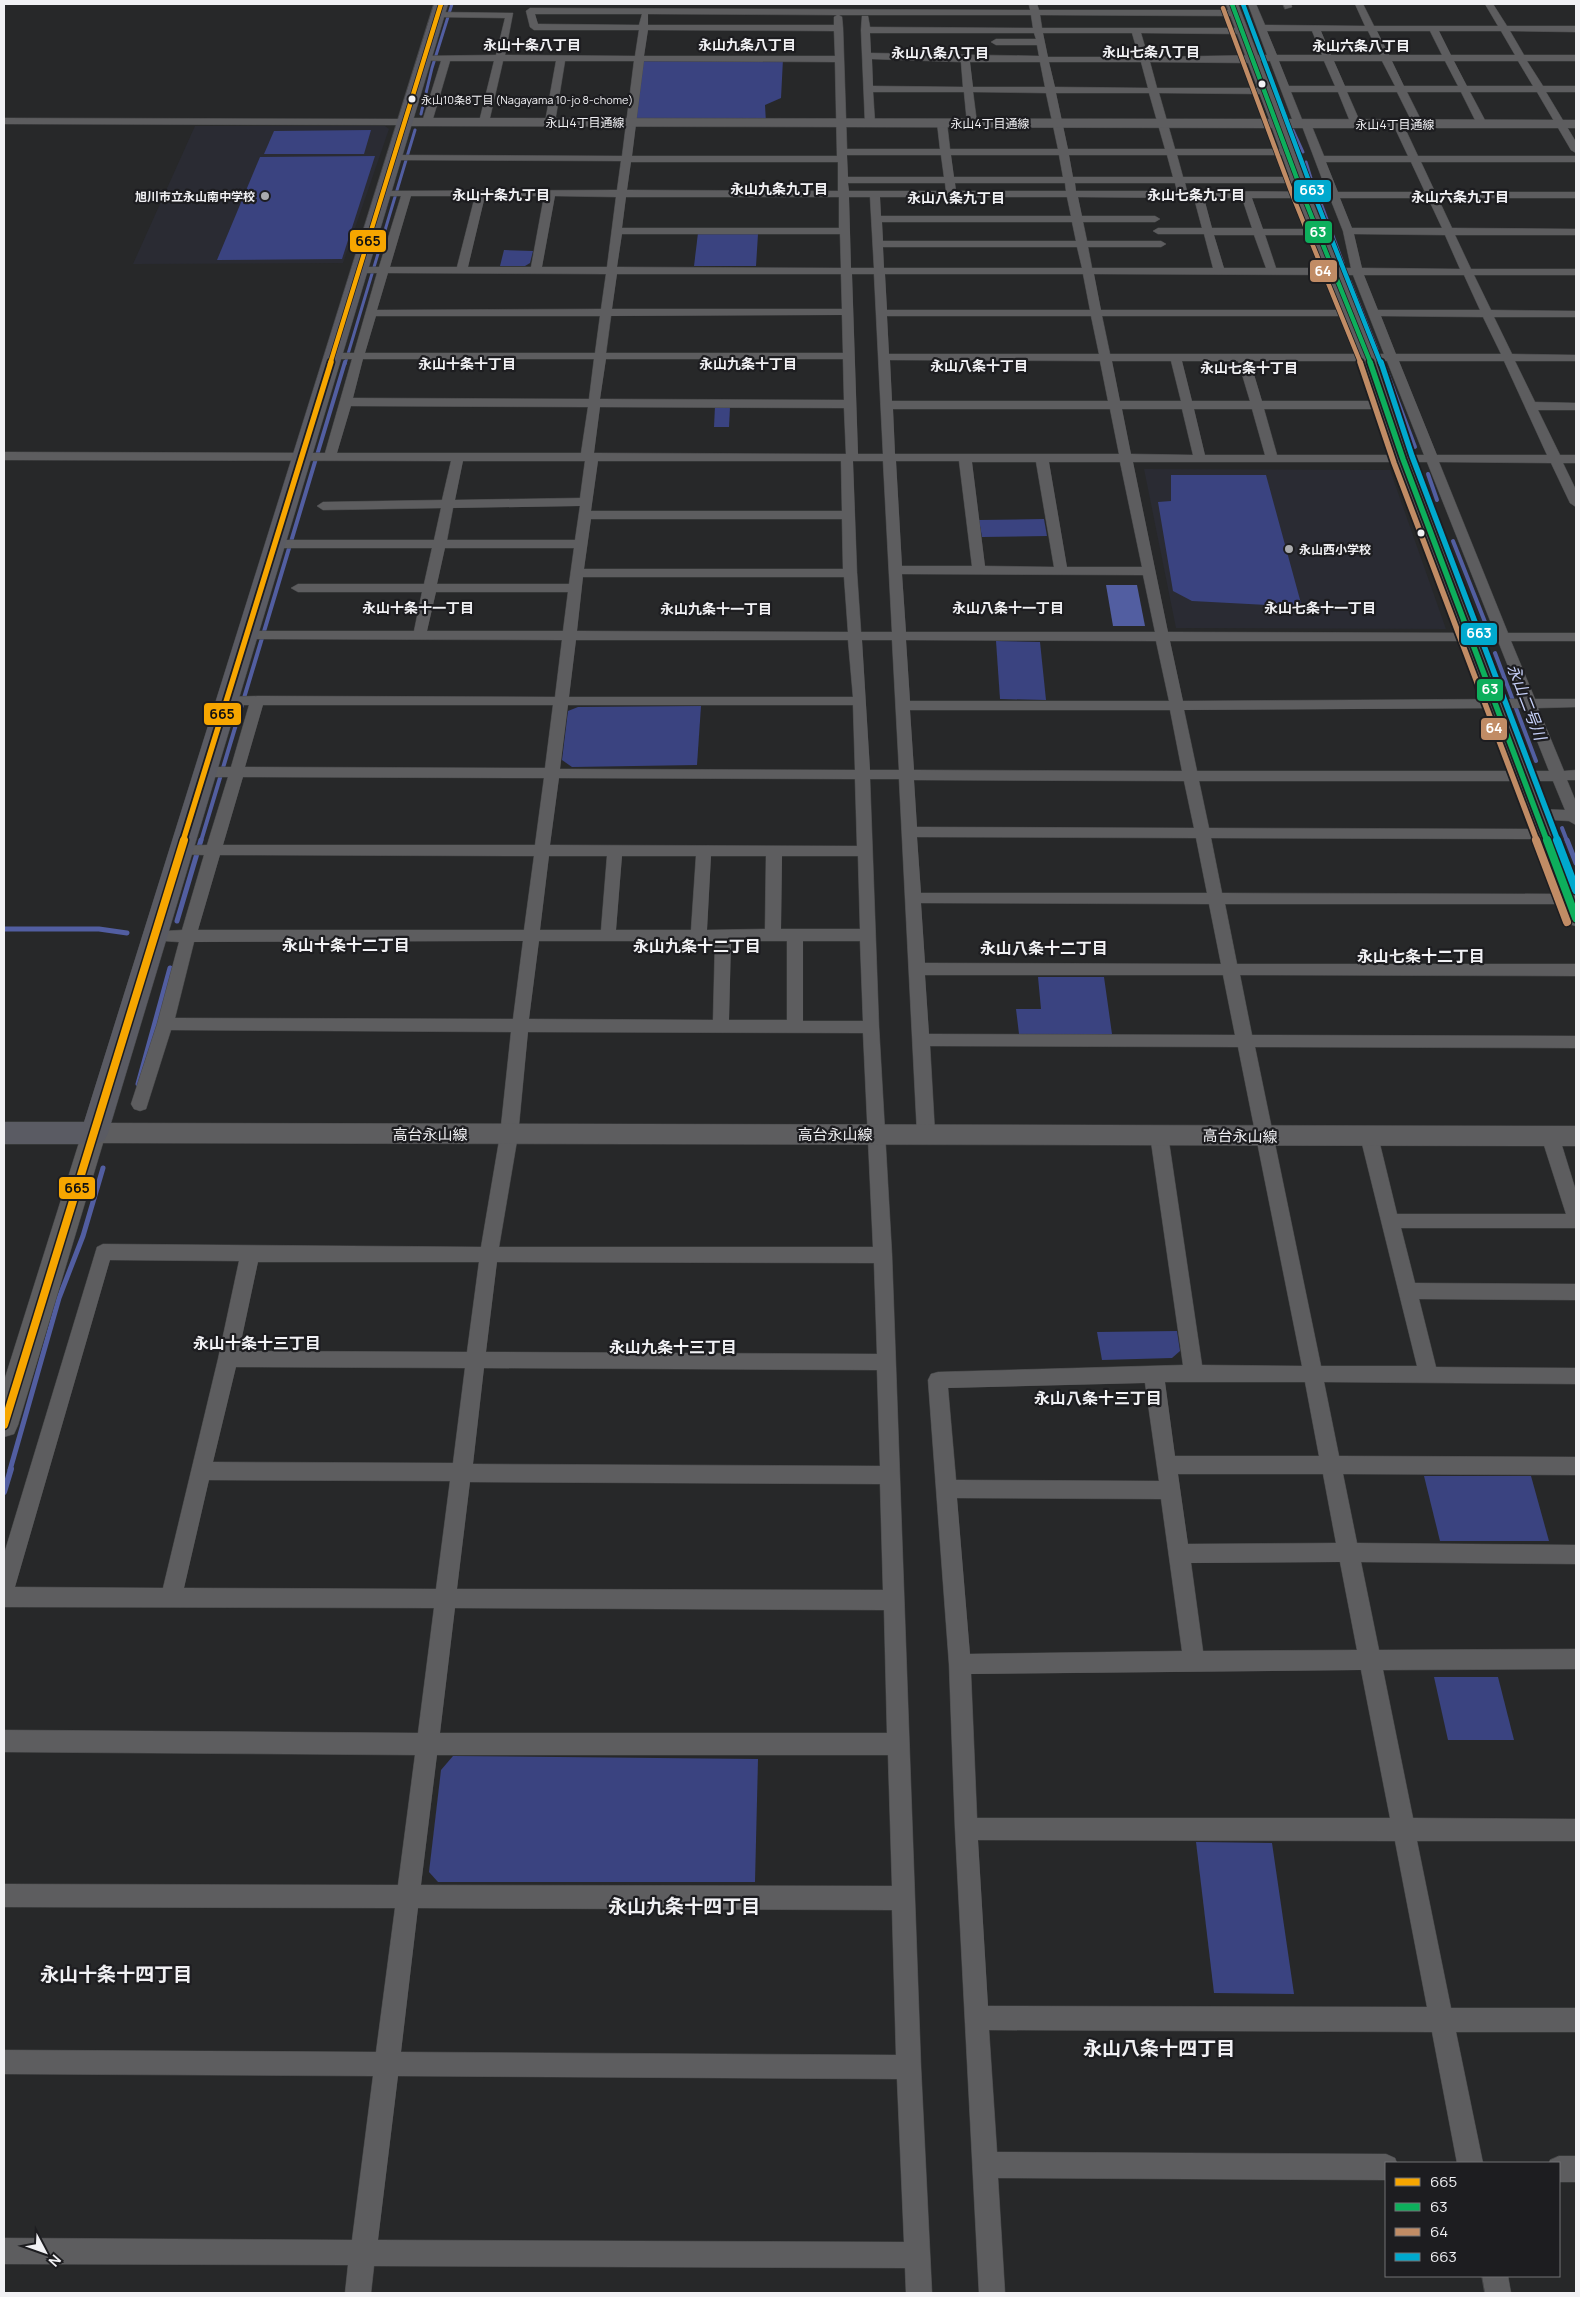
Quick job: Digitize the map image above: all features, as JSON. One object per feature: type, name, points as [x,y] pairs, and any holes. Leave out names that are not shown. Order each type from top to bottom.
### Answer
[{"type":"main road","points":[[4,1133],[94,1133],[155,936],[197,850],[242,701],[258,635],[286,544],[302,456],[347,356],[395,193],[402,158],[404,122],[436,58],[444,12]]},
{"type":"street","points":[[1252,4],[1286,89],[1319,159],[1348,231],[1357,271],[1502,636],[1514,703],[1523,777],[1576,918]]},
{"type":"street","points":[[1359,4],[1418,124]]},
{"type":"street","points":[[1489,4],[1576,150]]},
{"type":"street","points":[[358,2293],[489,1254],[509,1134],[531,935],[587,508],[593,403],[646,7]]},
{"type":"street","points":[[444,12],[520,14],[530,11],[646,7],[837,12],[864,8],[1234,8],[1264,91],[1289,152],[1317,232],[1369,358],[1402,459],[1470,636],[1558,775],[1575,818],[1537,814]]},
{"type":"street","points":[[864,8],[865,30],[871,42],[867,56],[870,123]]},
{"type":"street","points":[[1034,8],[1096,313],[1107,358],[1175,706],[1370,1660],[1470,2162]]},
{"type":"street","points":[[837,12],[852,404],[848,515],[850,573],[860,702],[871,1027],[883,1255],[909,2067],[919,2293]]},
{"type":"street","points":[[520,14],[534,27],[839,28]]},
{"type":"street","points":[[484,122],[499,58],[520,14]]},
{"type":"street","points":[[1261,28],[1576,29]]},
{"type":"street","points":[[1315,28],[1356,124]]},
{"type":"street","points":[[1433,29],[1482,124]]},
{"type":"street","points":[[865,30],[1040,36]]},
{"type":"street","points":[[982,42],[1136,30],[1242,31]]},
{"type":"street","points":[[1136,30],[1182,194]]},
{"type":"street","points":[[867,56],[965,59],[1576,58]]},
{"type":"street","points":[[427,122],[436,58],[840,59]]},
{"type":"street","points":[[550,122],[561,58]]},
{"type":"street","points":[[965,59],[972,123]]},
{"type":"street","points":[[1286,89],[1576,89]]},
{"type":"street","points":[[868,90],[1264,91]]},
{"type":"street","points":[[4,121],[404,122]]},
{"type":"street","name":"永山4丁目通線","points":[[404,122],[1576,124]]},
{"type":"street","points":[[942,123],[951,194]]},
{"type":"street","points":[[1398,124],[1576,503]]},
{"type":"street","points":[[402,158],[626,158],[947,152],[1289,152]]},
{"type":"street","points":[[1319,159],[1576,159]]},
{"type":"street","points":[[395,193],[622,194],[844,187],[949,180],[1071,187],[1152,207]]},
{"type":"street","points":[[844,187],[875,194],[951,194],[1179,180],[1301,187],[1332,194],[1576,195]]},
{"type":"street","points":[[877,219],[1077,220],[1152,207],[1182,194],[1246,195],[1301,187]]},
{"type":"street","points":[[536,271],[550,193]]},
{"type":"street","points":[[462,270],[481,194]]},
{"type":"street","points":[[875,194],[926,1134]]},
{"type":"street","points":[[1198,194],[1219,271]]},
{"type":"street","points":[[1246,195],[1272,271]]},
{"type":"street","points":[[1152,207],[1165,258]]},
{"type":"street","points":[[617,231],[846,231]]},
{"type":"street","points":[[1348,231],[1576,232]]},
{"type":"street","points":[[1158,232],[1317,232]]},
{"type":"street","points":[[878,244],[1082,244],[1165,258],[1219,271],[1576,272]]},
{"type":"street","points":[[330,456],[346,402],[347,356],[373,313],[372,270],[1088,271],[1165,258]]},
{"type":"street","points":[[373,313],[849,312]]},
{"type":"street","points":[[881,313],[1351,313]]},
{"type":"street","points":[[1373,313],[1576,314]]},
{"type":"street","points":[[347,356],[850,356]]},
{"type":"street","points":[[883,357],[1576,358]]},
{"type":"street","points":[[1176,358],[1200,458]]},
{"type":"street","points":[[1242,358],[1272,458]]},
{"type":"street","points":[[346,402],[852,404]]},
{"type":"street","points":[[887,405],[1384,405]]},
{"type":"street","points":[[1530,406],[1576,406]]},
{"type":"street","points":[[4,456],[1576,459]]},
{"type":"street","points":[[420,634],[458,457]]},
{"type":"street","points":[[965,458],[979,569]]},
{"type":"street","points":[[1042,458],[1061,570]]},
{"type":"street","points":[[323,506],[448,502],[848,515]]},
{"type":"street","points":[[286,544],[582,544]]},
{"type":"street","points":[[896,570],[1148,570]]},
{"type":"street","points":[[298,588],[429,587],[578,580],[850,573]]},
{"type":"street","points":[[258,635],[1576,637]]},
{"type":"street","points":[[140,1104],[165,1024],[188,936],[197,850],[242,701],[860,702]]},
{"type":"street","points":[[904,705],[1175,706],[1576,703]]},
{"type":"street","points":[[221,773],[1191,777],[1523,777],[1576,775]]},
{"type":"street","points":[[910,832],[1545,834]]},
{"type":"street","points":[[197,850],[866,851]]},
{"type":"street","points":[[608,935],[614,851]]},
{"type":"street","points":[[699,935],[704,851]]},
{"type":"street","points":[[774,851],[774,935]]},
{"type":"street","points":[[914,898],[1569,900]]},
{"type":"street","points":[[721,1027],[723,935]]},
{"type":"street","points":[[795,935],[795,1027]]},
{"type":"street","points":[[155,936],[868,935]]},
{"type":"street","points":[[917,969],[1576,970]]},
{"type":"street","points":[[165,1024],[871,1027]]},
{"type":"street","points":[[922,1040],[1576,1042]]},
{"type":"street","points":[[4,1425],[94,1133]]},
{"type":"street","name":"高台永山線","points":[[94,1133],[1576,1136]]},
{"type":"street","points":[[1159,1135],[1194,1373]]},
{"type":"street","points":[[1369,1136],[1429,1376]]},
{"type":"street","points":[[1390,1221],[1576,1219],[1550,1136]]},
{"type":"street","points":[[4,1588],[103,1252],[883,1255]]},
{"type":"street","points":[[171,1597],[228,1359],[250,1254]]},
{"type":"street","points":[[1407,1291],[1576,1292]]},
{"type":"street","points":[[228,1359],[886,1362]]},
{"type":"street","points":[[992,2293],[966,1828],[960,1664],[938,1380],[1194,1373],[1576,1376]]},
{"type":"street","points":[[1154,1375],[1194,1661]]},
{"type":"street","points":[[1168,1465],[1576,1466]]},
{"type":"street","points":[[201,1471],[890,1475]]},
{"type":"street","points":[[946,1488],[1170,1490]]},
{"type":"street","points":[[1179,1554],[1348,1552],[1576,1554]]},
{"type":"street","points":[[4,1597],[895,1600]]},
{"type":"street","points":[[960,1664],[1576,1659]]},
{"type":"street","points":[[4,1741],[427,1744],[899,1744]]},
{"type":"street","points":[[966,1828],[1576,1830]]},
{"type":"street","points":[[4,1895],[904,1898]]},
{"type":"street","points":[[976,2018],[1576,2020]]},
{"type":"street","points":[[4,2062],[909,2067]]},
{"type":"street","points":[[985,2165],[1385,2167]]},
{"type":"street","points":[[1560,2169],[1576,2169]]},
{"type":"street","points":[[4,2251],[917,2256]]},
{"type":"street","points":[[1495,2277],[1498,2293]]},
{"type":"shaded area","points":[[639,58],[783,59],[781,98],[765,105],[766,123],[631,123]]},
{"type":"shaded area","name":"旭川市立永山南中学校","points":[[195,126],[385,126],[389,129],[343,263],[133,264]]},
{"type":"shaded area","points":[[371,130],[364,154],[264,154],[274,131]]},
{"type":"shaded area","points":[[375,156],[342,259],[217,260],[260,157]]},
{"type":"shaded area","points":[[698,233],[758,234],[756,266],[694,266]]},
{"type":"shaded area","points":[[504,250],[533,251],[530,263],[525,266],[500,266]]},
{"type":"shaded area","points":[[715,406],[730,407],[729,427],[714,427]]},
{"type":"shaded area","name":"永山西小学校","points":[[1144,469],[1390,470],[1446,629],[1176,628]]},
{"type":"shaded area","points":[[1171,475],[1266,475],[1302,607],[1192,601],[1173,591],[1158,502],[1171,501]]},
{"type":"shaded area","points":[[1044,519],[1047,536],[982,537],[979,520]]},
{"type":"shaded area","points":[[1106,585],[1137,585],[1145,626],[1113,626]]},
{"type":"shaded area","points":[[996,641],[1040,642],[1046,700],[1000,699]]},
{"type":"shaded area","points":[[701,706],[697,765],[572,767],[562,760],[568,711],[578,707]]},
{"type":"shaded area","points":[[1038,977],[1104,977],[1112,1034],[1019,1034],[1016,1009],[1041,1009]]},
{"type":"shaded area","points":[[1177,1331],[1180,1351],[1172,1358],[1102,1360],[1097,1332]]},
{"type":"shaded area","points":[[1424,1476],[1531,1476],[1549,1541],[1440,1541]]},
{"type":"shaded area","points":[[1434,1677],[1498,1677],[1514,1740],[1448,1740]]},
{"type":"shaded area","points":[[453,1756],[758,1759],[755,1882],[438,1882],[429,1872],[441,1770]]},
{"type":"shaded area","points":[[1196,1842],[1272,1843],[1294,1994],[1214,1993]]},
{"type":"waterway","points":[[421,114],[432,68],[452,4]]},
{"type":"waterway","name":"永山二号川","points":[[1242,4],[1260,51]]},
{"type":"waterway","name":"永山二号川","points":[[1266,65],[1286,116]]},
{"type":"waterway","points":[[345,364],[415,130]]},
{"type":"waterway","name":"永山二号川","points":[[1293,130],[1303,152]]},
{"type":"waterway","name":"永山二号川","points":[[1306,162],[1314,188]]},
{"type":"waterway","name":"永山二号川","points":[[1321,203],[1343,263]]},
{"type":"waterway","name":"永山二号川","points":[[1350,281],[1377,349]]},
{"type":"waterway","points":[[201,841],[345,362]]},
{"type":"waterway","name":"永山二号川","points":[[1385,367],[1415,447]]},
{"type":"waterway","name":"永山二号川","points":[[1428,474],[1437,500]]},
{"type":"waterway","name":"永山二号川","points":[[1453,541],[1485,622]]},
{"type":"waterway","name":"永山二号川","points":[[1495,653],[1536,761]]},
{"type":"waterway","name":"永山二号川","points":[[1562,828],[1567,841]]},
{"type":"waterway","points":[[177,921],[201,840]]},
{"type":"waterway","name":"永山二号川","points":[[1567,840],[1576,863]]},
{"type":"waterway","points":[[4,929],[99,929],[127,933]]},
{"type":"waterway","points":[[138,1084],[170,968]]},
{"type":"waterway","points":[[10,1470],[59,1298],[83,1236],[103,1168]]},
{"type":"waterway","points":[[4,1492],[11,1469]]},
{"type":"transit line","name":"665","points":[[4,1425],[441,4]]},
{"type":"transit line","name":"63","points":[[1232,4],[1303,195],[1369,358],[1403,459],[1576,918]]},
{"type":"transit line","name":"663","points":[[1243,4],[1313,192],[1378,354],[1412,456],[1576,890]]},
{"type":"transit line","name":"64","points":[[1223,8],[1294,199],[1360,361],[1394,463],[1567,922]]},
{"type":"place","name":"永山10条8丁目 (Nagayama 10-jo 8-chome)","points":[[412,99]]},
{"type":"place","name":"旭川市立永山南中学校","points":[[265,196]]},
{"type":"place","name":"永山西小学校","points":[[1289,549]]},
{"type":"district","name":"永山十条八丁目","points":[[532,44]]},
{"type":"district","name":"永山九条八丁目","points":[[747,44]]},
{"type":"district","name":"永山六条八丁目","points":[[1361,45]]},
{"type":"district","name":"永山七条八丁目","points":[[1151,51]]},
{"type":"district","name":"永山八条八丁目","points":[[940,52]]},
{"type":"district","name":"永山九条九丁目","points":[[779,188]]},
{"type":"district","name":"永山十条九丁目","points":[[501,194]]},
{"type":"district","name":"永山七条九丁目","points":[[1196,194]]},
{"type":"district","name":"永山六条九丁目","points":[[1460,196]]},
{"type":"district","name":"永山八条九丁目","points":[[956,197]]},
{"type":"district","name":"永山十条十丁目","points":[[467,363]]},
{"type":"district","name":"永山九条十丁目","points":[[748,363]]},
{"type":"district","name":"永山八条十丁目","points":[[979,365]]},
{"type":"district","name":"永山七条十丁目","points":[[1249,367]]},
{"type":"district","name":"永山十条十一丁目","points":[[418,607]]},
{"type":"district","name":"永山八条十一丁目","points":[[1008,607]]},
{"type":"district","name":"永山七条十一丁目","points":[[1320,607]]},
{"type":"district","name":"永山九条十一丁目","points":[[716,608]]},
{"type":"district","name":"永山十条十二丁目","points":[[346,945]]},
{"type":"district","name":"永山九条十二丁目","points":[[697,946]]},
{"type":"district","name":"永山八条十二丁目","points":[[1044,948]]},
{"type":"district","name":"永山七条十二丁目","points":[[1421,956]]},
{"type":"district","name":"永山十条十三丁目","points":[[257,1343]]},
{"type":"district","name":"永山九条十三丁目","points":[[673,1347]]},
{"type":"district","name":"永山八条十三丁目","points":[[1098,1398]]},
{"type":"district","name":"永山九条十四丁目","points":[[684,1906]]},
{"type":"district","name":"永山十条十四丁目","points":[[116,1974]]},
{"type":"district","name":"永山八条十四丁目","points":[[1159,2048]]}]
